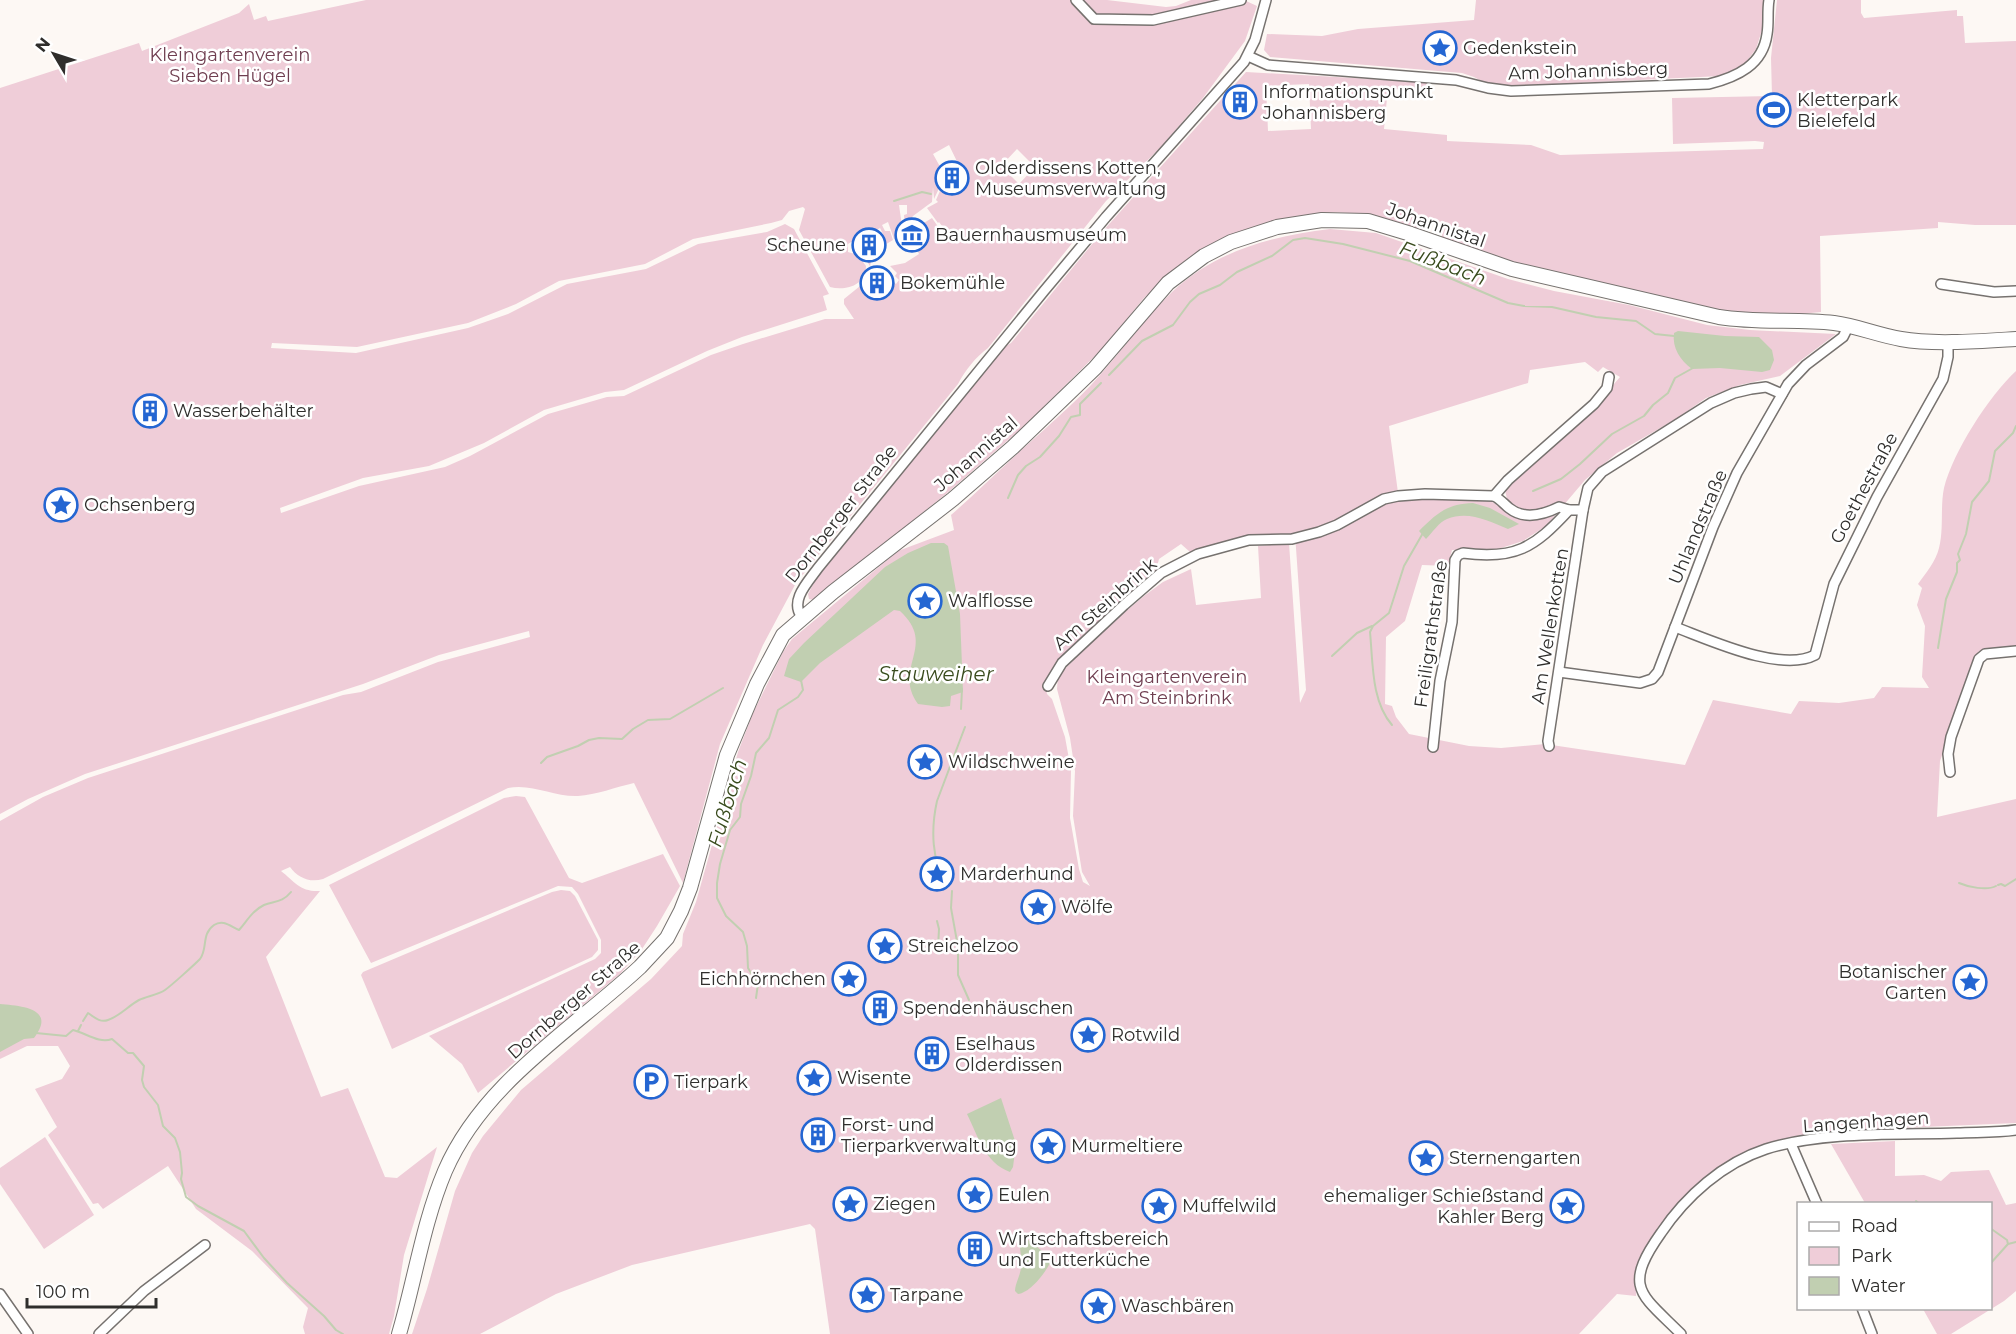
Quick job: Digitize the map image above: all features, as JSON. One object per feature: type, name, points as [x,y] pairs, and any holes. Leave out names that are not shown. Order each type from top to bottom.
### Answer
[{"type":"main road","name":"Johannistal","points":[[802,617],[953,499],[1021,439],[1095,368],[1179,273],[1219,248],[1260,232],[1322,220],[1368,221],[1392,227],[1512,269],[1737,320],[1812,321],[1849,325],[1900,339],[1948,341],[2016,339]]},
{"type":"main road","name":"Dornberger Straße","points":[[399,1334],[434,1205],[458,1146],[469,1128],[504,1086],[640,968],[667,938],[690,888],[722,769],[733,738],[773,651],[783,635],[802,617]]},
{"type":"street","points":[[1076,0],[1094,19],[1153,20],[1241,0]]},
{"type":"street","name":"Dornberger Straße","points":[[802,617],[797,610],[797,601],[818,568],[1044,291],[1248,56],[1266,0]]},
{"type":"street","name":"Am Johannisberg","points":[[1248,56],[1268,65],[1456,80],[1511,91],[1709,84],[1737,76],[1758,58],[1766,41],[1769,0]]},
{"type":"street","points":[[1941,284],[1994,292],[2016,291]]},
{"type":"street","name":"Uhlandstraße","points":[[1559,672],[1640,683],[1652,679],[1658,672],[1725,500],[1782,394],[1806,365],[1843,338],[1849,325]]},
{"type":"street","name":"Goethestraße","points":[[1676,627],[1745,653],[1795,660],[1815,655],[1834,584],[1877,496],[1942,379],[1948,357],[1948,341]]},
{"type":"street","points":[[1609,377],[1607,388],[1594,404],[1494,496],[1510,509],[1523,514],[1540,515],[1559,507],[1583,510],[1588,488],[1602,472],[1711,404],[1751,388],[1766,387],[1782,394]]},
{"type":"street","name":"Am Steinbrink","points":[[1048,686],[1062,663],[1124,604],[1161,573],[1198,554],[1249,540],[1292,539],[1319,532],[1337,525],[1384,499],[1398,496],[1425,494],[1494,496]]},
{"type":"street","name":"Freiligrathstraße","points":[[1433,747],[1440,681],[1452,622],[1456,557],[1462,553],[1492,556],[1513,553],[1533,544],[1569,510]]},
{"type":"street","name":"Am Wellenkotten","points":[[1549,746],[1583,510]]},
{"type":"street","points":[[1950,772],[1948,754],[1951,737],[1979,659],[1985,654],[2016,651]]},
{"type":"street","name":"Langenhagen","points":[[1681,1334],[1647,1300],[1640,1289],[1639,1282],[1644,1264],[1659,1235],[1693,1194],[1714,1177],[1754,1154],[1791,1144],[1833,1137],[2016,1130]]},
{"type":"street","points":[[1791,1144],[1817,1202]]},
{"type":"street","points":[[99,1334],[138,1296],[205,1245]]},
{"type":"street","points":[[0,1294],[28,1334]]},
{"type":"street","points":[[1863,1310],[1872,1334]]},
{"type":"green space","name":"Kleingartenverein Sieben Hügel","points":[[366,0],[1107,0],[1166,7],[1191,0],[1244,0],[1257,6],[1245,41],[1203,98],[1161,147],[1106,201],[988,348],[971,364],[958,384],[796,583],[763,645],[720,744],[683,883],[634,783],[599,793],[578,796],[526,787],[508,788],[323,879],[305,879],[290,867],[281,871],[303,888],[320,891],[266,957],[321,1097],[348,1088],[385,1177],[397,1178],[437,1147],[404,1255],[389,1334],[305,1334],[303,1327],[308,1308],[252,1251],[196,1209],[168,1166],[103,1209],[98,1203],[93,1204],[48,1135],[57,1127],[35,1089],[62,1079],[70,1066],[58,1046],[27,1046],[0,1059],[0,821],[43,797],[88,778],[343,695],[361,692],[438,662],[530,637],[529,631],[439,655],[363,684],[85,774],[0,814],[0,88],[139,43],[142,51],[239,13],[249,4],[254,20],[266,16],[268,21]],"holes":[[[949,145],[966,180],[947,190],[943,184],[936,200],[938,202],[927,208],[942,226],[939,228],[932,218],[914,229],[925,247],[905,263],[890,266],[897,273],[895,276],[899,280],[896,284],[884,276],[887,285],[877,291],[869,282],[865,282],[844,299],[844,304],[854,319],[825,319],[743,344],[711,355],[624,396],[607,397],[548,414],[445,467],[359,486],[281,513],[280,508],[363,478],[429,466],[484,443],[544,410],[605,392],[624,390],[742,337],[827,310],[823,296],[829,294],[794,229],[785,224],[767,232],[698,244],[646,269],[567,284],[508,314],[468,328],[356,353],[271,348],[272,343],[357,347],[468,323],[516,304],[559,281],[645,264],[693,239],[782,220],[789,211],[803,207],[805,209],[799,230],[830,287],[854,286],[862,278],[866,266],[858,255],[848,252],[848,244],[861,236],[863,240],[856,245],[870,266],[872,258],[879,256],[881,252],[876,250],[875,253],[864,254],[864,241],[869,241],[867,238],[869,235],[872,238],[870,240],[874,240],[872,233],[880,228],[884,236],[883,239],[877,241],[877,246],[883,246],[893,240],[890,231],[885,231],[882,225],[888,222],[894,239],[903,233],[899,205],[907,205],[907,214],[904,215],[905,227],[913,216],[932,202],[933,187],[934,199],[942,182],[938,175],[943,172],[933,154]],[[1017,149],[1035,167],[1019,184],[1001,166]]]},
{"type":"green space","points":[[1476,0],[1763,0],[1762,30],[1756,49],[1744,65],[1721,76],[1512,86],[1485,83],[1462,73],[1270,57],[1264,50],[1267,34],[1322,36],[1358,29],[1474,20]]},
{"type":"green space","points":[[1777,0],[1861,0],[1861,13],[1864,18],[1957,10],[1957,16],[1963,16],[1965,43],[2016,41],[2016,225],[1938,222],[1938,228],[1820,236],[1821,312],[1779,316],[1737,315],[1632,290],[1535,271],[1442,240],[1442,223],[1431,219],[1422,232],[1364,215],[1327,213],[1204,248],[1182,263],[1144,298],[1103,348],[1021,429],[946,494],[814,600],[809,599],[808,594],[816,579],[1004,347],[1011,343],[1102,232],[1246,72],[1424,82],[1431,86],[1432,94],[1388,88],[1384,129],[1447,135],[1447,141],[1531,145],[1560,155],[1763,149],[1764,142],[1755,141],[1673,144],[1672,98],[1772,96],[1771,58]],"holes":[[[1309,84],[1311,129],[1268,131],[1266,86]]]},
{"type":"green space","name":"Kleingartenverein Am Steinbrink","points":[[1330,229],[1376,233],[1508,279],[1554,291],[1629,305],[1707,325],[1750,330],[1836,334],[1780,376],[1740,385],[1706,398],[1676,419],[1617,453],[1585,480],[1546,526],[1523,541],[1498,549],[1452,550],[1448,566],[1422,565],[1405,621],[1386,637],[1385,704],[1392,706],[1396,717],[1409,734],[1469,746],[1501,748],[1545,744],[1685,765],[1713,700],[1791,714],[1799,701],[1839,703],[1874,698],[1882,687],[1929,688],[1922,677],[1925,626],[1917,605],[1922,588],[1918,584],[1938,553],[1944,488],[1955,458],[1973,425],[2016,371],[2016,647],[1979,651],[1940,761],[1937,817],[2016,799],[2016,1123],[1831,1131],[1763,1146],[1687,1196],[1637,1277],[1636,1296],[1617,1294],[1579,1334],[830,1334],[815,1229],[810,1224],[632,1265],[556,1294],[480,1334],[412,1334],[455,1191],[472,1153],[483,1136],[521,1090],[651,979],[682,946],[683,934],[696,902],[738,752],[753,713],[783,652],[792,639],[898,551],[954,530],[951,515],[1082,394],[1161,303],[1189,278],[1207,266],[1245,248],[1308,232]],"holes":[[[1585,362],[1598,372],[1603,367],[1620,377],[1595,406],[1510,483],[1505,490],[1507,499],[1499,506],[1486,498],[1399,500],[1389,426],[1528,383],[1530,370]],[[1295,534],[1306,690],[1300,703],[1289,543],[1258,546],[1261,598],[1196,605],[1191,569],[1163,582],[1144,596],[1100,633],[1058,676],[1057,689],[1070,738],[1075,771],[1073,816],[1082,872],[1090,886],[1083,882],[1070,818],[1071,770],[1065,737],[1046,688],[1051,670],[1110,612],[1155,574],[1159,559],[1181,544],[1190,552],[1249,536]]]},
{"type":"green space","points":[[525,797],[569,878],[582,883],[663,854],[680,886],[642,949],[620,974],[478,1093],[462,1064],[429,1036],[595,959],[601,953],[601,940],[578,894],[572,887],[558,886],[371,963],[329,885],[504,798]]},
{"type":"green space","points":[[561,890],[570,891],[575,896],[598,940],[598,950],[592,957],[392,1049],[361,975],[363,972]]},
{"type":"green space","points":[[45,1137],[94,1215],[44,1249],[0,1184],[0,1168]]},
{"type":"green space","points":[[1895,1141],[1895,1176],[1924,1175],[1941,1181],[1951,1172],[1989,1170],[2006,1205],[2016,1203],[2016,1291],[1992,1308],[1992,1202],[1864,1202],[1831,1144]]},
{"type":"green space","points":[[1924,1310],[1990,1310],[1951,1334],[1937,1334]]},
{"type":"water","points":[[1678,331],[1759,337],[1772,350],[1774,360],[1770,370],[1762,372],[1720,368],[1692,369],[1684,362],[1676,349],[1674,333]]},
{"type":"water","points":[[1473,503],[1490,508],[1519,524],[1508,529],[1478,518],[1463,516],[1444,520],[1426,539],[1419,531],[1443,511],[1456,505]]},
{"type":"water","name":"Stauweiher","points":[[931,543],[944,543],[948,546],[960,614],[963,692],[951,696],[950,706],[918,704],[911,691],[910,679],[916,646],[915,635],[911,624],[900,611],[894,610],[820,663],[801,682],[784,676],[789,659],[885,567]]},
{"type":"water","points":[[0,1004],[26,1008],[39,1015],[40,1028],[34,1038],[24,1039],[0,1052]]},
{"type":"water","points":[[1001,1098],[1016,1144],[1013,1167],[1010,1172],[1001,1168],[988,1155],[967,1114]]},
{"type":"water","points":[[1019,1235],[1046,1254],[1050,1263],[1032,1286],[1018,1294],[1015,1291],[1021,1266]]},
{"type":"waterway","points":[[894,201],[922,192],[931,194]]},
{"type":"waterway","name":"Fußbach","points":[[1109,375],[1142,341],[1173,325],[1199,294],[1220,285],[1237,272],[1272,256],[1293,240],[1305,238],[1343,244],[1410,261],[1508,303],[1552,307],[1596,317],[1636,321],[1655,334],[1674,336]]},
{"type":"waterway","points":[[1533,491],[1561,479],[1612,434],[1644,416],[1668,393],[1675,378],[1693,368]]},
{"type":"waterway","name":"Fußbach","points":[[1008,498],[1018,475],[1026,466],[1040,457],[1059,436],[1071,417],[1080,415],[1080,404],[1101,383]]},
{"type":"waterway","points":[[1938,648],[1946,599],[1957,572],[1957,563],[1960,560],[1958,554],[1966,534],[1972,502],[1989,481],[1995,451],[2013,433],[2016,426]]},
{"type":"waterway","points":[[1392,725],[1380,705],[1377,693],[1370,632],[1373,626],[1389,613],[1404,566],[1423,533]]},
{"type":"waterway","points":[[1332,656],[1357,633],[1372,626]]},
{"type":"waterway","name":"Fußbach","points":[[756,998],[758,984],[748,968],[747,946],[743,932],[726,916],[717,898],[717,883],[730,830],[740,817],[741,804],[756,753],[769,738],[778,710],[798,697],[803,690],[801,680]]},
{"type":"waterway","points":[[541,763],[547,757],[589,740],[622,739],[648,720],[670,719],[723,688]]},
{"type":"waterway","points":[[961,709],[962,689]]},
{"type":"waterway","points":[[947,885],[935,855],[934,822],[937,801],[965,727]]},
{"type":"waterway","points":[[1998,885],[2005,886],[2016,879]]},
{"type":"waterway","points":[[1959,883],[1983,888],[1996,886]]},
{"type":"waterway","points":[[952,891],[951,908],[958,947],[958,975],[969,1000]]},
{"type":"waterway","points":[[83,1021],[88,1013],[100,1020],[108,1020],[139,1000],[165,990],[200,959],[207,933],[214,925],[223,923],[239,930],[260,907],[282,899],[291,892]]},
{"type":"waterway","points":[[937,921],[938,948]]},
{"type":"waterway","points":[[78,1031],[81,1025]]},
{"type":"waterway","points":[[36,1033],[66,1036],[73,1030],[97,1039],[112,1039],[128,1053],[133,1053],[144,1066],[142,1080],[144,1087],[158,1105],[163,1126],[175,1138],[180,1152],[181,1179],[186,1197],[244,1231],[287,1283],[343,1334]]},
{"type":"waterway","points":[[1992,1229],[2007,1240],[2008,1244]]},
{"type":"waterway","points":[[1992,1262],[2008,1244],[2016,1242]]},
{"type":"place","name":"Gedenkstein","points":[[1440,48]]},
{"type":"place","name":"Informationspunkt Johannisberg","points":[[1240,102]]},
{"type":"place","name":"Kletterpark Bielefeld","points":[[1774,110]]},
{"type":"place","name":"Olderdissens Kotten, Museumsverwaltung","points":[[952,178]]},
{"type":"place","name":"Bauernhausmuseum","points":[[912,235]]},
{"type":"place","name":"Scheune","points":[[869,245]]},
{"type":"place","name":"Bokemühle","points":[[877,283]]},
{"type":"place","name":"Wasserbehälter","points":[[150,411]]},
{"type":"place","name":"Ochsenberg","points":[[61,505]]},
{"type":"place","name":"Walflosse","points":[[925,601]]},
{"type":"place","name":"Wildschweine","points":[[925,762]]},
{"type":"place","name":"Marderhund","points":[[937,874]]},
{"type":"place","name":"Wölfe","points":[[1038,907]]},
{"type":"place","name":"Streichelzoo","points":[[885,946]]},
{"type":"place","name":"Eichhörnchen","points":[[849,979]]},
{"type":"place","name":"Botanischer Garten","points":[[1970,982]]},
{"type":"place","name":"Spendenhäuschen","points":[[880,1008]]},
{"type":"place","name":"Rotwild","points":[[1088,1035]]},
{"type":"place","name":"Eselhaus Olderdissen","points":[[932,1054]]},
{"type":"place","name":"Wisente","points":[[814,1078]]},
{"type":"place","name":"Tierpark","points":[[651,1082]]},
{"type":"place","name":"Forst- und Tierparkverwaltung","points":[[818,1135]]},
{"type":"place","name":"Murmeltiere","points":[[1048,1146]]},
{"type":"place","name":"Sternengarten","points":[[1426,1158]]},
{"type":"place","name":"Eulen","points":[[975,1195]]},
{"type":"place","name":"Ziegen","points":[[850,1204]]},
{"type":"place","name":"Muffelwild","points":[[1159,1206]]},
{"type":"place","name":"ehemaliger Schießstand Kahler Berg","points":[[1567,1206]]},
{"type":"place","name":"Wirtschaftsbereich und Futterküche","points":[[975,1249]]},
{"type":"place","name":"Tarpane","points":[[867,1295]]},
{"type":"place","name":"Waschbären","points":[[1098,1306]]}]
